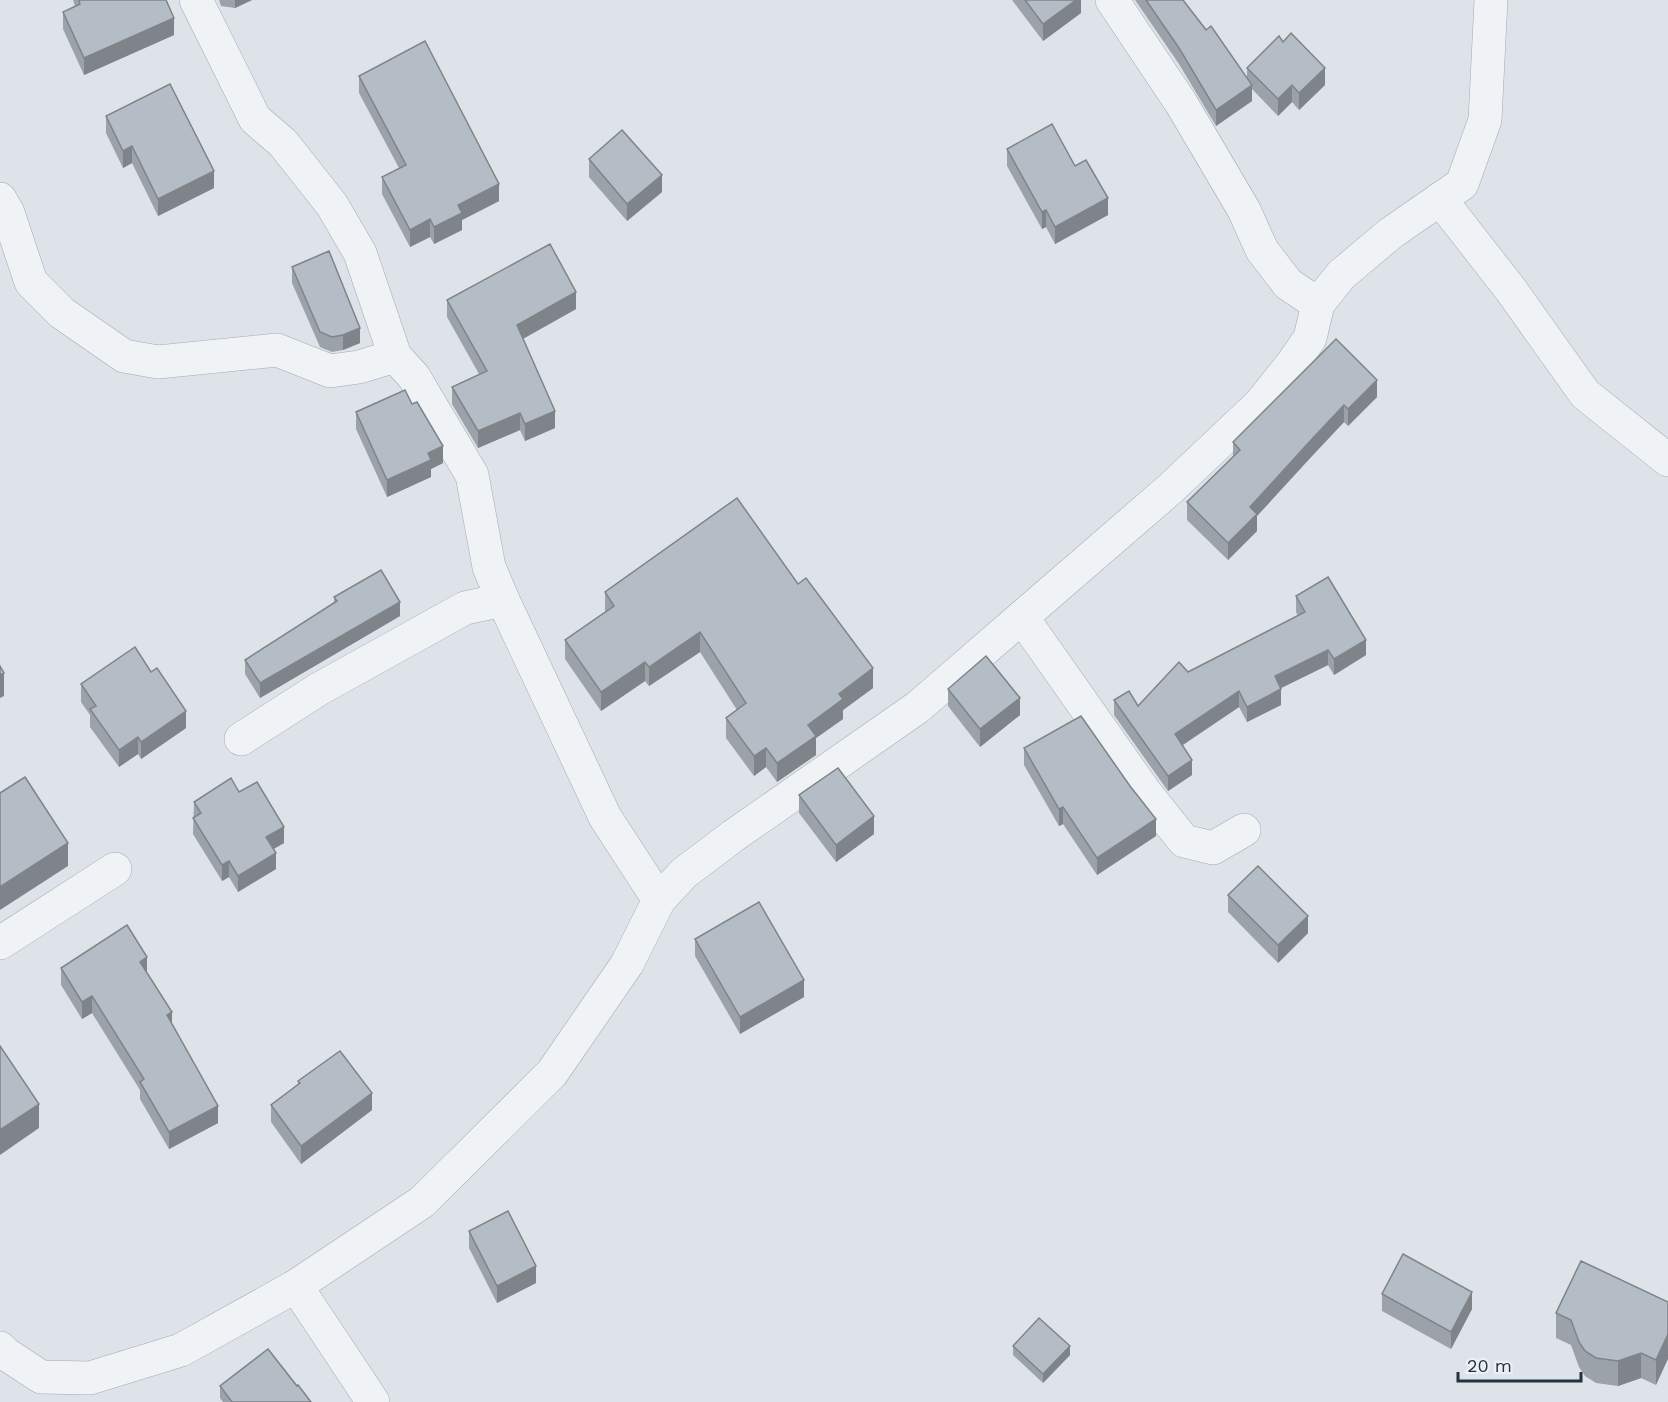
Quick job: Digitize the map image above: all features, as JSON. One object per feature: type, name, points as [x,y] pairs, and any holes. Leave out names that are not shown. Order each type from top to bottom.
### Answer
[{"type":"street","points":[[196,0],[255,120],[283,143],[332,205],[360,253],[395,356],[414,377],[472,475],[489,567],[503,600],[605,817],[659,900]]},
{"type":"street","points":[[1112,0],[1181,103],[1244,210],[1262,250],[1288,284],[1318,304]]},
{"type":"street","points":[[0,1347],[37,1389],[90,1378],[181,1350],[296,1286],[422,1202],[552,1072],[627,964],[659,900],[684,873],[733,836],[918,707],[1170,489],[1260,404],[1310,338],[1318,304],[1341,275],[1365,253],[1462,184],[1485,120],[1491,0]]},
{"type":"street","points":[[0,199],[8,213],[31,282],[62,313],[124,357],[158,362],[277,350],[330,371],[359,367],[395,356]]},
{"type":"street","points":[[1440,199],[1511,290],[1585,394],[1668,460]]},
{"type":"street","points":[[241,739],[319,689],[465,608],[503,600]]},
{"type":"street","points":[[1022,617],[1145,792],[1184,841],[1213,848],[1244,830]]},
{"type":"street","points":[[0,943],[116,869]]},
{"type":"street","points":[[296,1286],[373,1402]]},
{"type":"building","points":[[79,0],[166,0],[174,18],[84,58],[63,12],[80,4]]},
{"type":"building","points":[[1025,0],[1076,0],[1043,24]]},
{"type":"building","points":[[1146,0],[1183,0],[1206,30],[1211,26],[1252,85],[1216,110],[1179,48]]},
{"type":"building","points":[[1291,33],[1325,68],[1299,93],[1292,85],[1278,99],[1247,68],[1279,36],[1283,42]]},
{"type":"building","points":[[425,41],[499,184],[458,205],[462,213],[434,227],[430,219],[410,230],[382,177],[406,165],[359,76]]},
{"type":"building","points":[[170,84],[214,171],[158,199],[132,146],[123,151],[106,116]]},
{"type":"building","points":[[1052,124],[1075,166],[1086,160],[1108,198],[1055,227],[1046,210],[1042,212],[1007,149]]},
{"type":"building","points":[[622,130],[662,175],[627,204],[589,159]]},
{"type":"building","points":[[550,244],[576,292],[517,325],[555,411],[525,424],[520,413],[478,431],[452,387],[487,371],[447,300]]},
{"type":"building","points":[[329,251],[360,328],[332,337],[320,332],[292,267]]},
{"type":"building","points":[[1336,339],[1377,380],[1348,409],[1344,405],[1312,439],[1250,507],[1257,514],[1228,543],[1187,502],[1240,450],[1233,442]]},
{"type":"building","points":[[405,390],[412,404],[417,402],[443,446],[428,453],[431,460],[387,480],[356,412]]},
{"type":"building","points":[[737,498],[798,584],[806,578],[873,668],[839,694],[843,699],[808,725],[816,736],[777,763],[766,748],[754,756],[726,718],[746,703],[700,632],[649,667],[645,662],[601,692],[565,640],[614,606],[605,592]]},
{"type":"building","points":[[381,570],[400,602],[260,683],[245,660],[337,601],[334,597]]},
{"type":"building","points":[[1328,577],[1366,640],[1334,659],[1328,650],[1275,676],[1281,689],[1247,707],[1239,691],[1175,734],[1192,760],[1168,776],[1114,700],[1129,691],[1138,706],[1179,662],[1188,672],[1305,612],[1296,596]]},
{"type":"building","points":[[135,647],[151,672],[157,668],[186,711],[141,742],[138,737],[119,750],[90,709],[96,706],[81,684]]},
{"type":"building","points":[[986,656],[1020,698],[980,729],[948,689]]},
{"type":"building","points":[[1081,716],[1156,819],[1097,858],[1063,807],[1059,809],[1024,748]]},
{"type":"building","points":[[838,768],[874,816],[836,845],[799,795]]},
{"type":"building","points":[[25,777],[68,843],[0,887],[0,793]]},
{"type":"building","points":[[231,778],[239,792],[257,782],[284,827],[266,837],[276,853],[238,876],[229,861],[222,865],[193,818],[201,813],[194,802]]},
{"type":"building","points":[[1258,866],[1308,916],[1278,945],[1228,895]]},
{"type":"building","points":[[759,902],[804,980],[740,1017],[695,939]]},
{"type":"building","points":[[127,925],[147,957],[140,962],[172,1012],[167,1015],[218,1106],[169,1132],[140,1082],[144,1079],[92,996],[82,1002],[61,968]]},
{"type":"building","points":[[0,1046],[39,1104],[0,1130]]},
{"type":"building","points":[[340,1051],[372,1093],[301,1146],[271,1105],[300,1083],[298,1081]]},
{"type":"building","points":[[508,1211],[536,1266],[497,1286],[469,1231]]},
{"type":"building","points":[[1403,1254],[1472,1292],[1451,1332],[1382,1294]]},
{"type":"building","points":[[1581,1261],[1668,1302],[1668,1334],[1656,1360],[1641,1353],[1618,1361],[1596,1358],[1585,1351],[1579,1342],[1571,1320],[1556,1313]]},
{"type":"building","points":[[1039,1318],[1070,1346],[1043,1374],[1013,1346]]},
{"type":"building","points":[[268,1349],[311,1402],[232,1402],[220,1386]]}]
